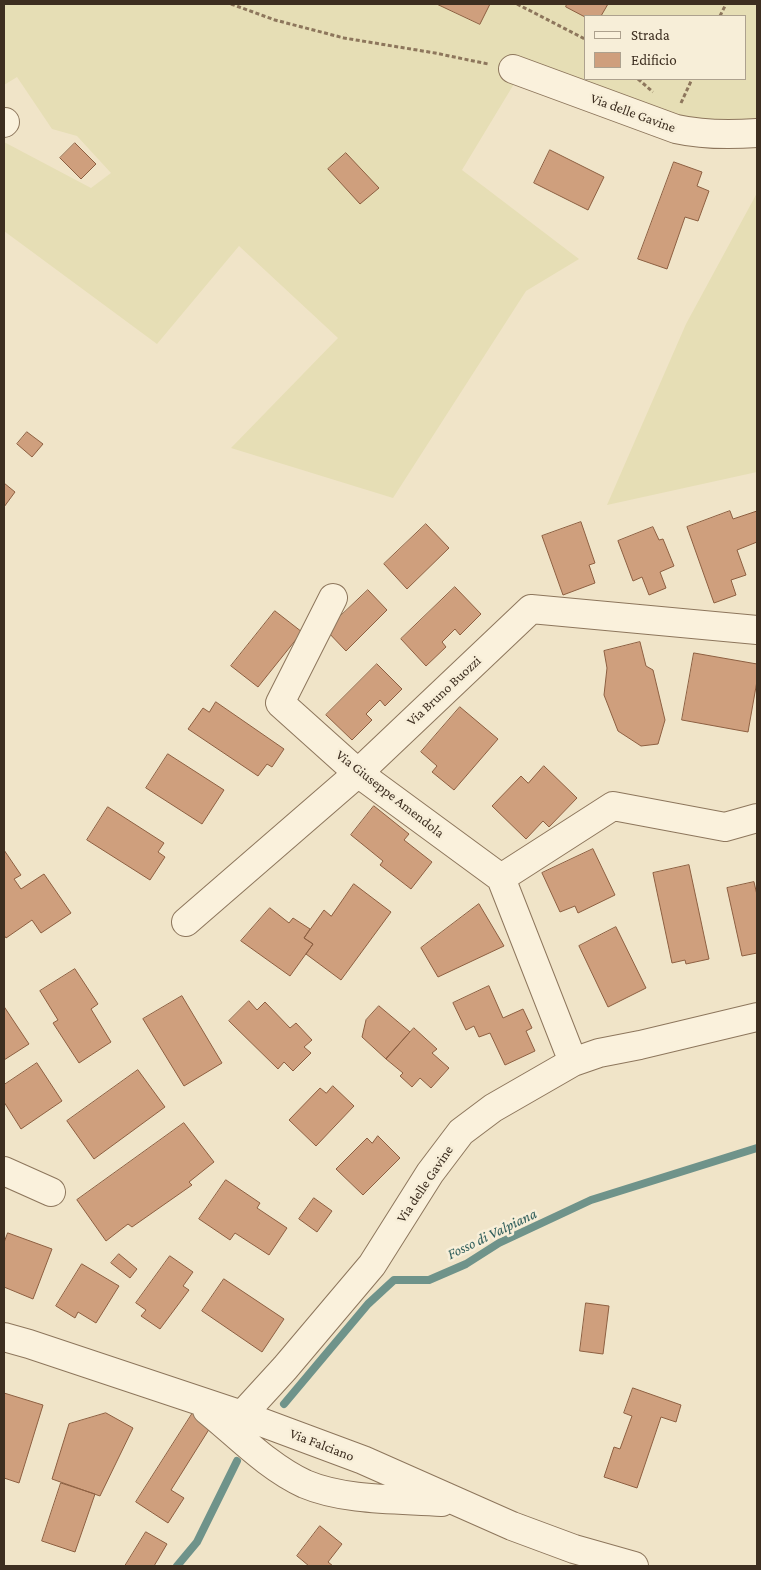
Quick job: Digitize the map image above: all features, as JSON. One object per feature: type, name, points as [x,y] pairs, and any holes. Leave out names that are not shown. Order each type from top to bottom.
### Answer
[{"type":"street","name":"Via delle Gavine","points":[[513,69],[676,129],[714,134],[757,133]]},
{"type":"street","name":"Via Giuseppe Amendola","points":[[333,598],[280,703],[358,773],[502,878]]},
{"type":"street","name":"Via Bruno Buozzi","points":[[186,922],[358,773],[531,609],[757,630]]},
{"type":"street","points":[[573,1062],[502,878],[613,806],[725,826],[757,818]]},
{"type":"street","name":"Via delle Gavine","points":[[242,1415],[285,1368],[372,1265],[430,1173],[461,1132],[493,1108],[573,1062],[599,1053],[757,1017]]},
{"type":"street","points":[[4,1171],[51,1192]]},
{"type":"street","name":"Via Falciano","points":[[4,1337],[242,1415],[363,1460],[512,1526],[574,1549],[634,1566]]},
{"type":"street","points":[[196,1400],[280,1470],[307,1485],[342,1494],[459,1503]]},
{"type":"path","points":[[230,4],[275,20],[344,38],[435,53],[513,69]]},
{"type":"path","points":[[517,4],[584,38]]},
{"type":"path","points":[[680,104],[692,80]]},
{"type":"shaded area","points":[[4,4],[757,4],[757,126],[714,128],[523,69],[462,170],[579,259],[526,291],[393,498],[231,448],[338,338],[239,246],[157,344],[4,231],[4,142],[91,188],[111,173],[77,136],[52,129],[17,77],[4,85]]},
{"type":"shaded area","points":[[757,193],[757,472],[607,505],[686,324]]},
{"type":"building","points":[[437,4],[490,4],[480,24]]},
{"type":"building","points":[[567,4],[608,4],[602,15],[584,16],[566,7]]},
{"type":"building","points":[[75,143],[96,164],[81,179],[60,158]]},
{"type":"building","points":[[550,150],[604,177],[588,210],[534,183]]},
{"type":"building","points":[[346,153],[379,188],[360,204],[328,169]]},
{"type":"building","points":[[674,162],[702,172],[697,186],[709,191],[698,221],[685,217],[667,269],[638,259]]},
{"type":"building","points":[[27,432],[43,444],[32,457],[17,444]]},
{"type":"building","points":[[4,483],[15,492],[4,507]]},
{"type":"building","points":[[730,511],[733,519],[757,511],[757,542],[737,550],[746,575],[731,580],[736,595],[714,603],[687,527]]},
{"type":"building","points":[[581,522],[595,563],[589,565],[595,583],[563,595],[542,536]]},
{"type":"building","points":[[426,524],[449,548],[407,589],[384,564]]},
{"type":"building","points":[[653,527],[659,540],[663,539],[674,566],[660,572],[666,588],[649,595],[642,577],[633,581],[618,541]]},
{"type":"building","points":[[455,587],[481,614],[460,635],[455,629],[442,642],[446,647],[426,666],[401,639]]},
{"type":"building","points":[[368,590],[387,610],[346,651],[326,630]]},
{"type":"building","points":[[275,611],[302,632],[258,687],[231,666]]},
{"type":"building","points":[[640,642],[646,666],[653,670],[665,720],[658,744],[641,746],[618,731],[604,695],[607,668],[604,651]]},
{"type":"building","points":[[694,653],[757,664],[757,681],[748,732],[682,720]]},
{"type":"building","points":[[377,664],[402,689],[385,706],[380,700],[366,714],[372,720],[352,740],[326,715]]},
{"type":"building","points":[[216,702],[284,749],[272,767],[267,764],[258,776],[188,729],[203,708],[209,712]]},
{"type":"building","points":[[460,707],[498,739],[454,790],[432,772],[437,766],[421,752]]},
{"type":"building","points":[[168,754],[224,790],[202,824],[146,788]]},
{"type":"building","points":[[544,766],[577,798],[549,827],[543,821],[526,839],[492,806],[521,776],[528,783]]},
{"type":"building","points":[[374,806],[409,834],[404,840],[432,862],[411,889],[380,865],[383,861],[351,835]]},
{"type":"building","points":[[108,807],[164,843],[158,852],[165,857],[150,880],[87,840]]},
{"type":"building","points":[[593,849],[615,895],[578,913],[575,906],[560,912],[542,873]]},
{"type":"building","points":[[4,850],[21,875],[14,879],[21,889],[44,874],[71,913],[41,933],[32,920],[6,938],[4,935]]},
{"type":"building","points":[[689,865],[709,959],[686,964],[685,960],[672,963],[653,873]]},
{"type":"building","points":[[754,882],[757,895],[757,953],[742,956],[727,888]]},
{"type":"building","points":[[354,884],[391,912],[341,980],[306,954],[313,944],[304,938],[324,910],[331,916]]},
{"type":"building","points":[[479,904],[504,946],[438,977],[421,948]]},
{"type":"building","points":[[270,908],[289,923],[293,918],[310,929],[304,938],[313,944],[290,976],[241,941]]},
{"type":"building","points":[[616,927],[646,988],[608,1007],[579,946]]},
{"type":"building","points":[[75,969],[98,1004],[91,1009],[111,1042],[79,1063],[53,1023],[58,1020],[40,991]]},
{"type":"building","points":[[489,986],[503,1018],[523,1009],[532,1028],[526,1031],[535,1051],[505,1065],[490,1033],[479,1037],[474,1026],[466,1030],[453,1003]]},
{"type":"building","points":[[182,996],[222,1063],[184,1086],[143,1019]]},
{"type":"building","points":[[249,1001],[257,1010],[265,1002],[290,1028],[296,1023],[312,1040],[304,1047],[311,1053],[293,1071],[284,1062],[278,1069],[229,1021]]},
{"type":"building","points":[[379,1006],[410,1032],[386,1059],[362,1037],[366,1020]]},
{"type":"building","points":[[4,1009],[29,1044],[4,1060]]},
{"type":"building","points":[[414,1028],[437,1049],[432,1053],[449,1068],[431,1088],[420,1078],[412,1087],[400,1076],[403,1073],[386,1059]]},
{"type":"building","points":[[37,1063],[62,1101],[21,1129],[4,1102],[4,1085]]},
{"type":"building","points":[[138,1070],[165,1107],[94,1159],[67,1121]]},
{"type":"building","points":[[333,1086],[354,1106],[316,1146],[289,1120],[320,1088],[326,1093]]},
{"type":"building","points":[[184,1123],[214,1162],[189,1182],[192,1185],[132,1227],[128,1224],[106,1241],[77,1200]]},
{"type":"building","points":[[378,1136],[400,1158],[363,1195],[336,1169],[367,1138],[372,1143]]},
{"type":"building","points":[[226,1180],[260,1203],[257,1208],[287,1228],[269,1255],[235,1233],[230,1240],[199,1219]]},
{"type":"building","points":[[314,1198],[332,1211],[317,1232],[299,1219]]},
{"type":"building","points":[[8,1233],[52,1249],[33,1299],[4,1287],[4,1243]]},
{"type":"building","points":[[119,1254],[137,1269],[130,1278],[111,1263]]},
{"type":"building","points":[[170,1256],[193,1272],[183,1286],[189,1290],[160,1329],[141,1316],[146,1310],[136,1303]]},
{"type":"building","points":[[82,1264],[119,1286],[96,1323],[78,1312],[75,1318],[56,1306]]},
{"type":"building","points":[[224,1279],[284,1319],[262,1352],[202,1311]]},
{"type":"building","points":[[586,1303],[609,1306],[603,1354],[580,1351]]},
{"type":"building","points":[[633,1388],[681,1405],[676,1422],[661,1417],[637,1488],[604,1477],[614,1447],[620,1449],[632,1416],[624,1413]]},
{"type":"building","points":[[4,1393],[43,1405],[19,1483],[4,1478]]},
{"type":"building","points":[[194,1411],[213,1423],[171,1490],[184,1498],[168,1523],[136,1502]]},
{"type":"building","points":[[106,1413],[133,1428],[100,1496],[52,1479],[69,1424]]},
{"type":"building","points":[[61,1483],[95,1494],[75,1552],[42,1541]]},
{"type":"building","points":[[320,1526],[342,1544],[328,1562],[333,1566],[309,1566],[297,1556]]},
{"type":"building","points":[[146,1532],[167,1544],[154,1566],[125,1566]]},
{"type":"waterway","name":"Fosso di Valpiana","points":[[284,1404],[368,1304],[394,1280],[429,1280],[466,1264],[499,1243],[591,1200],[757,1148]]},
{"type":"waterway","points":[[177,1566],[197,1542],[237,1461]]}]
